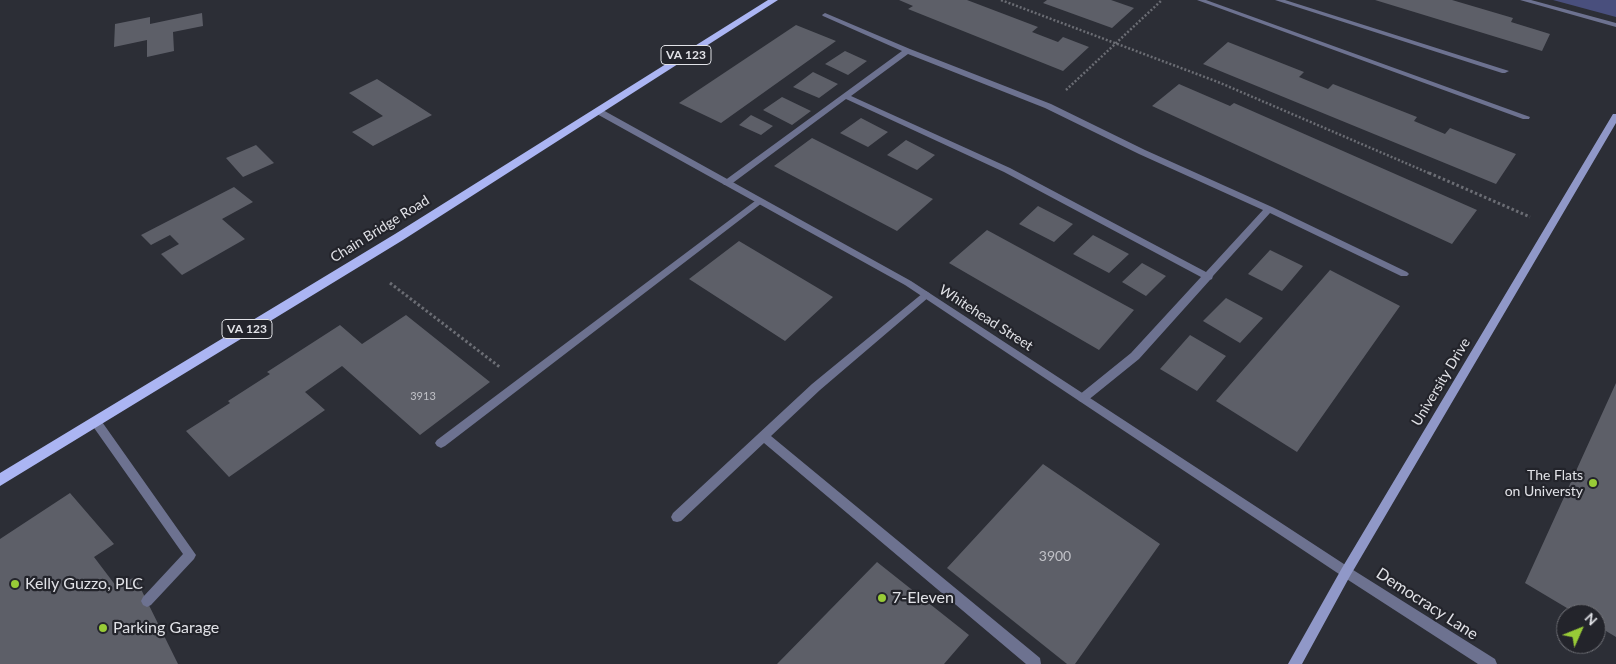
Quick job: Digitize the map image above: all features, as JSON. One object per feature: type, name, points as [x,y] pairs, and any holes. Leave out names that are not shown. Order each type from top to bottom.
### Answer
[{"type":"main road","name":"Chain Bridge Road","points":[[0,480],[399,237],[774,0]]},
{"type":"street","points":[[1200,0],[1526,117]]},
{"type":"street","points":[[1278,0],[1505,71]]},
{"type":"street","points":[[1523,0],[1616,25]]},
{"type":"street","points":[[825,15],[907,51],[1048,106],[1142,152],[1269,208],[1404,274]]},
{"type":"street","points":[[727,183],[907,51]]},
{"type":"street","points":[[845,96],[1007,170],[1209,277]]},
{"type":"street","name":"Whitehead Street","points":[[598,111],[908,283],[1346,572]]},
{"type":"street","name":"University Drive","points":[[1295,664],[1346,572],[1616,116]]},
{"type":"street","points":[[441,443],[759,201]]},
{"type":"street","points":[[1083,398],[1136,356],[1269,208]]},
{"type":"street","points":[[677,517],[816,387],[926,295]]},
{"type":"street","points":[[96,422],[190,555],[147,601]]},
{"type":"street","points":[[763,436],[1035,662],[1034,664]]},
{"type":"street","name":"Democracy Lane","points":[[1346,572],[1490,664]]},
{"type":"path","points":[[1001,0],[1218,82],[1551,226]]},
{"type":"path","points":[[1048,106],[1118,43],[1162,0]]},
{"type":"path","points":[[390,283],[520,382]]},
{"type":"shaded area","points":[[1553,0],[1616,0],[1616,17]]},
{"type":"building","points":[[899,0],[967,0],[1038,27],[1032,32],[1058,42],[1063,37],[1089,47],[1063,71],[908,9],[913,6]]},
{"type":"building","points":[[1047,0],[1111,0],[1134,8],[1112,28],[1043,3]]},
{"type":"building","points":[[1375,0],[1452,0],[1513,18],[1511,22],[1550,34],[1542,51]]},
{"type":"building","points":[[202,13],[203,26],[173,32],[174,51],[147,57],[147,40],[114,47],[115,24],[150,17],[150,24]]},
{"type":"building","points":[[796,25],[836,41],[721,123],[679,103]]},
{"type":"building","points":[[1228,42],[1304,72],[1299,77],[1328,89],[1333,84],[1417,117],[1414,121],[1445,134],[1450,128],[1516,154],[1496,184],[1203,64]]},
{"type":"building","points":[[845,51],[867,61],[848,75],[825,64]]},
{"type":"building","points":[[813,72],[838,84],[819,98],[793,87]]},
{"type":"building","points":[[377,79],[432,115],[373,146],[352,132],[383,116],[349,93]]},
{"type":"building","points":[[1179,84],[1230,106],[1234,103],[1477,210],[1452,244],[1152,106]]},
{"type":"building","points":[[782,97],[811,111],[792,125],[763,110]]},
{"type":"building","points":[[751,115],[773,126],[761,135],[739,125]]},
{"type":"building","points":[[861,118],[888,132],[868,147],[840,133]]},
{"type":"building","points":[[812,138],[933,199],[897,231],[774,166]]},
{"type":"building","points":[[906,140],[935,155],[917,170],[887,155]]},
{"type":"building","points":[[256,145],[274,163],[243,177],[226,158]]},
{"type":"building","points":[[234,187],[253,202],[222,219],[245,239],[182,275],[161,254],[179,244],[170,235],[151,245],[141,235]]},
{"type":"building","points":[[1038,206],[1073,224],[1054,242],[1019,224]]},
{"type":"building","points":[[987,230],[1134,310],[1099,350],[949,263]]},
{"type":"building","points":[[1093,235],[1129,254],[1109,273],[1073,254]]},
{"type":"building","points":[[739,241],[833,297],[785,341],[689,279]]},
{"type":"building","points":[[1270,250],[1303,266],[1282,291],[1248,274]]},
{"type":"building","points":[[1142,263],[1166,276],[1146,296],[1122,282]]},
{"type":"building","points":[[1330,270],[1400,306],[1297,452],[1216,401]]},
{"type":"building","points":[[1226,298],[1263,318],[1240,343],[1203,321]]},
{"type":"building","points":[[406,315],[490,382],[420,435],[342,366],[305,392],[325,410],[229,477],[186,431],[230,403],[228,401],[270,374],[267,372],[340,325],[362,344]]},
{"type":"building","points":[[1190,335],[1226,356],[1197,391],[1160,369]]},
{"type":"building","name":"The Flats on Universty","points":[[1616,383],[1616,637],[1606,631],[1606,604],[1560,604],[1525,583]]},
{"type":"building","points":[[1043,464],[1160,544],[1075,664],[1067,664],[947,568]]},
{"type":"building","points":[[70,493],[114,544],[94,557],[116,586],[135,577],[178,664],[0,664],[0,539]]},
{"type":"building","name":"7-Eleven","points":[[877,562],[969,635],[944,664],[777,664]]},
{"type":"place","name":"The Flats on Universty","points":[[1593,483]]},
{"type":"place","name":"Kelly Guzzo, PLC","points":[[15,584]]},
{"type":"place","name":"7-Eleven","points":[[882,598]]},
{"type":"place","name":"Parking Garage","points":[[103,628]]}]
